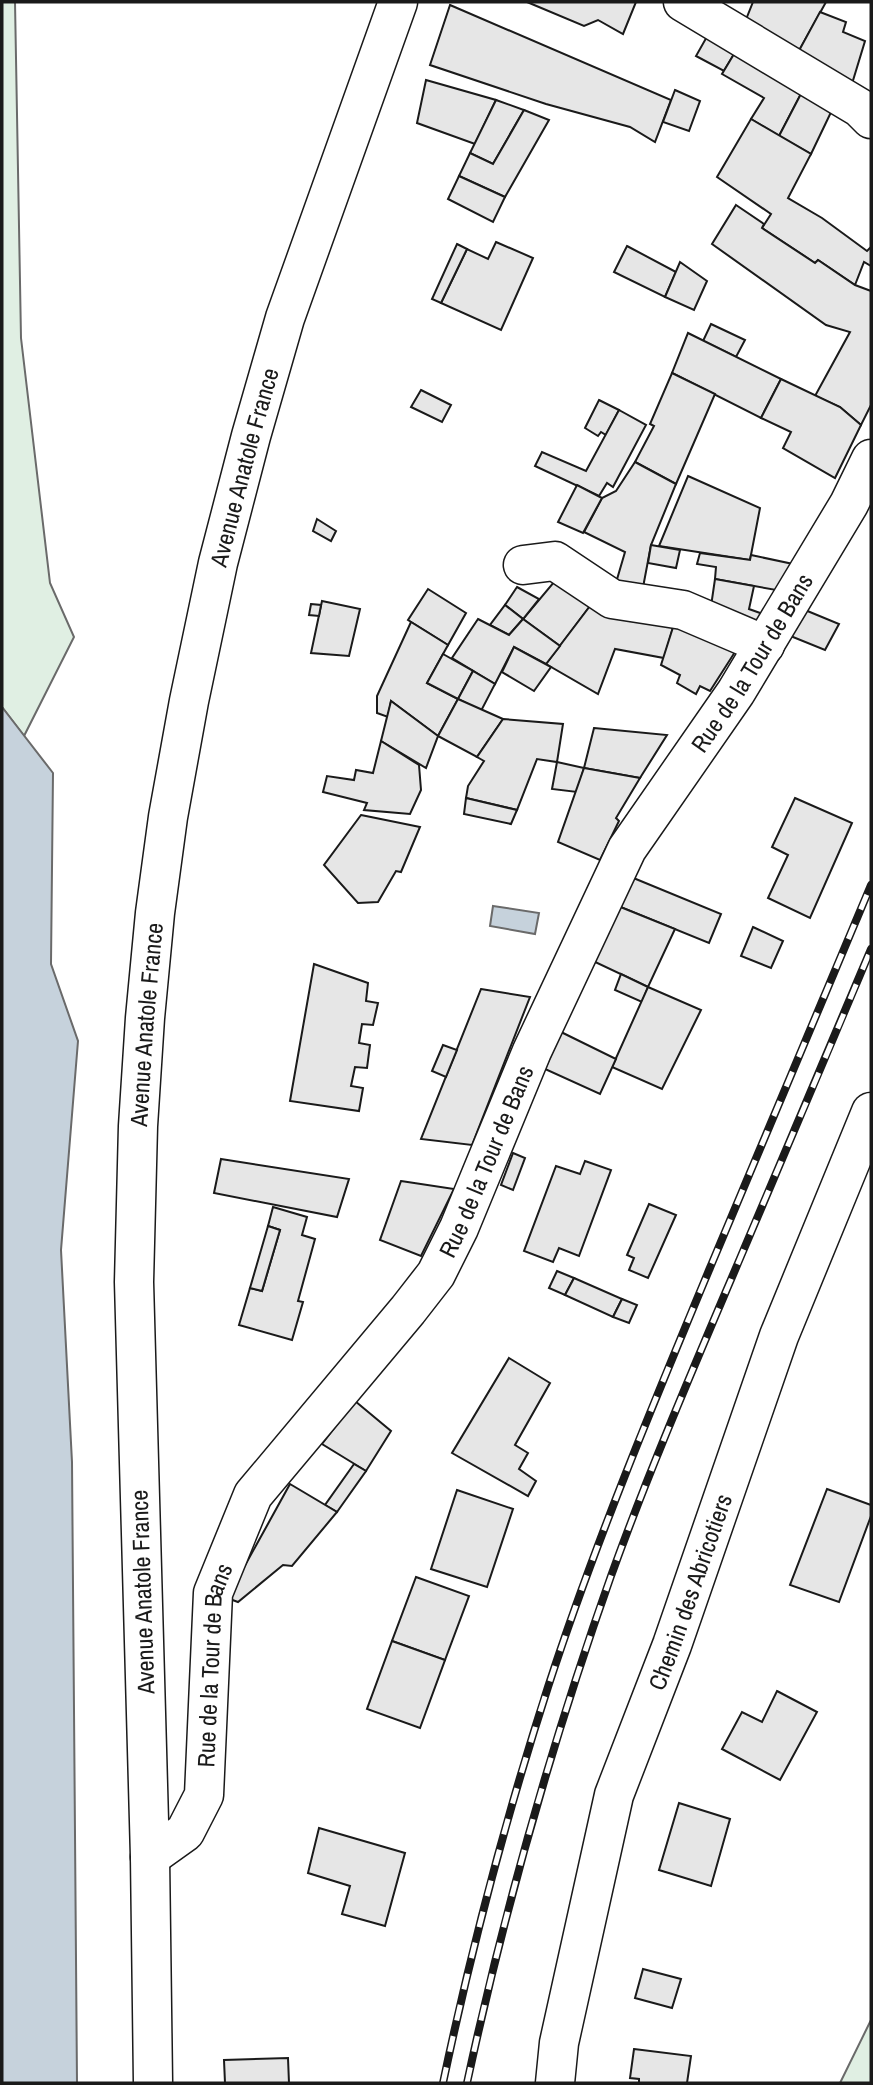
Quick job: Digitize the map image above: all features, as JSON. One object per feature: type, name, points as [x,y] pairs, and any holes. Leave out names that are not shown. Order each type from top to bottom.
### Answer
[{"type":"street","name":"Avenue Anatole France","points":[[153,2083],[150,1857],[134,1282],[138,1126],[145,1018],[166,831],[218,562],[251,436],[285,318],[398,2]]},
{"type":"street","points":[[683,2],[866,113]]},
{"type":"street","name":"Rue de la Tour de Bans","points":[[150,1857],[185,1832],[204,1795],[213,1593],[253,1496],[436,1274],[459,1228],[532,1051],[627,849],[736,692],[849,504],[871,459]]},
{"type":"street","points":[[523,565],[555,561],[612,599],[683,610],[765,645]]},
{"type":"street","name":"Chemin des Abricotiers","points":[[555,2083],[559,2043],[614,1795],[672,1645],[779,1336],[871,1112]]},
{"type":"green space","points":[[2,2],[15,2],[21,338],[50,583],[74,637],[24,736],[2,707]]},
{"type":"green space","points":[[871,2020],[871,2083],[840,2083]]},
{"type":"shaded area","points":[[2,707],[53,773],[51,964],[78,1041],[61,1250],[72,1462],[77,2083],[2,2083]]},
{"type":"shaded area","points":[[493,906],[539,913],[535,934],[490,926]]},
{"type":"building","points":[[527,2],[636,2],[623,34],[598,20],[584,26]]},
{"type":"building","points":[[753,2],[826,2],[795,58],[743,27]]},
{"type":"building","points":[[450,5],[671,100],[655,142],[630,127],[546,104],[430,65]]},
{"type":"building","points":[[820,12],[846,22],[843,32],[865,41],[851,87],[795,58]]},
{"type":"building","points":[[709,33],[737,49],[724,71],[696,56]]},
{"type":"building","points":[[737,49],[804,88],[779,136],[751,119],[764,98],[722,74]]},
{"type":"building","points":[[426,80],[496,100],[475,144],[417,123]]},
{"type":"building","points":[[804,88],[833,108],[811,154],[779,136]]},
{"type":"building","points":[[675,90],[700,101],[689,131],[663,122]]},
{"type":"building","points":[[496,100],[524,110],[493,164],[470,153]]},
{"type":"building","points":[[524,110],[549,120],[505,197],[459,176],[470,153],[493,164]]},
{"type":"building","points":[[751,119],[811,154],[788,198],[822,218],[867,251],[871,247],[871,266],[864,262],[855,285],[818,260],[815,263],[762,228],[771,214],[717,177]]},
{"type":"building","points":[[459,176],[505,197],[493,222],[448,199]]},
{"type":"building","points":[[736,205],[764,224],[762,228],[815,263],[818,260],[855,285],[871,291],[871,405],[861,425],[840,407],[815,396],[850,332],[826,325],[712,244]]},
{"type":"building","points":[[496,242],[533,258],[501,330],[441,303],[467,249],[488,259]]},
{"type":"building","points":[[457,244],[467,249],[441,303],[432,299]]},
{"type":"building","points":[[627,246],[676,272],[665,297],[614,272]]},
{"type":"building","points":[[680,262],[707,281],[694,310],[665,297]]},
{"type":"building","points":[[711,324],[745,340],[736,357],[703,341]]},
{"type":"building","points":[[688,333],[781,379],[761,418],[672,373]]},
{"type":"building","points":[[672,373],[715,394],[676,484],[635,462],[654,426],[650,424]]},
{"type":"building","points":[[781,379],[840,407],[861,425],[835,478],[783,448],[791,432],[761,418]]},
{"type":"building","points":[[421,390],[451,405],[442,422],[411,407]]},
{"type":"building","points":[[599,400],[619,410],[606,435],[601,432],[598,436],[585,428]]},
{"type":"building","points":[[619,410],[646,425],[613,487],[607,483],[599,496],[535,466],[542,452],[586,471]]},
{"type":"building","points":[[635,462],[676,484],[651,545],[641,598],[613,593],[625,552],[584,532],[602,498],[616,491]]},
{"type":"building","points":[[688,476],[760,508],[750,560],[659,546]]},
{"type":"building","points":[[577,485],[602,498],[583,533],[558,522]]},
{"type":"building","points":[[317,519],[336,531],[331,541],[313,531]]},
{"type":"building","points":[[651,545],[680,550],[676,568],[648,563]]},
{"type":"building","points":[[700,553],[750,560],[751,555],[793,564],[776,590],[715,579],[716,567],[697,564]]},
{"type":"building","points":[[715,579],[754,586],[749,609],[763,614],[753,625],[710,613]]},
{"type":"building","points":[[554,582],[590,606],[560,646],[523,619]]},
{"type":"building","points":[[517,587],[539,599],[523,619],[505,605]]},
{"type":"building","points":[[428,589],[466,613],[448,645],[408,620]]},
{"type":"building","points":[[322,601],[360,609],[349,656],[311,653]]},
{"type":"building","points":[[311,604],[321,605],[319,616],[309,615]]},
{"type":"building","points":[[505,605],[523,619],[509,635],[490,625]]},
{"type":"building","points":[[590,606],[675,621],[664,658],[615,649],[598,694],[546,664]]},
{"type":"building","points":[[805,610],[839,624],[825,650],[788,635]]},
{"type":"building","points":[[478,619],[509,635],[523,619],[560,646],[546,664],[514,647],[495,684],[452,658]]},
{"type":"building","points":[[675,621],[735,652],[710,691],[700,686],[696,694],[677,683],[680,675],[661,665]]},
{"type":"building","points":[[411,622],[448,645],[427,683],[458,699],[438,736],[391,701],[388,717],[377,713],[377,696]]},
{"type":"building","points":[[514,647],[551,667],[534,691],[502,672]]},
{"type":"building","points":[[443,654],[473,671],[458,699],[427,683]]},
{"type":"building","points":[[473,671],[495,684],[481,711],[458,699]]},
{"type":"building","points":[[458,699],[503,719],[477,757],[438,736]]},
{"type":"building","points":[[391,701],[438,736],[426,768],[381,741]]},
{"type":"building","points":[[503,719],[563,724],[557,762],[537,759],[517,810],[466,798],[468,786],[484,761],[477,757]]},
{"type":"building","points":[[594,728],[667,735],[640,778],[584,768]]},
{"type":"building","points":[[381,741],[419,765],[421,790],[410,814],[364,810],[367,803],[323,792],[327,776],[354,780],[356,770],[373,773]]},
{"type":"building","points":[[557,762],[584,768],[577,792],[552,789]]},
{"type":"building","points":[[584,768],[640,778],[616,818],[619,821],[600,860],[558,842]]},
{"type":"building","points":[[466,798],[517,810],[511,824],[464,814]]},
{"type":"building","points":[[795,798],[852,823],[810,918],[768,898],[788,855],[772,847]]},
{"type":"building","points":[[361,815],[420,827],[401,872],[396,871],[378,902],[358,903],[324,865]]},
{"type":"building","points":[[631,877],[721,914],[709,943],[618,906]]},
{"type":"building","points":[[618,906],[675,929],[648,987],[593,961]]},
{"type":"building","points":[[753,927],[783,941],[771,968],[741,956]]},
{"type":"building","points":[[314,964],[368,983],[366,1001],[378,1003],[373,1025],[362,1024],[359,1043],[370,1045],[367,1068],[355,1067],[351,1086],[363,1088],[359,1111],[290,1101]]},
{"type":"building","points":[[621,974],[648,987],[642,1002],[615,990]]},
{"type":"building","points":[[648,987],[701,1010],[662,1089],[612,1067]]},
{"type":"building","points":[[481,989],[530,997],[472,1145],[421,1139]]},
{"type":"building","points":[[561,1032],[616,1059],[600,1094],[545,1069]]},
{"type":"building","points":[[443,1045],[457,1050],[446,1077],[432,1071]]},
{"type":"building","points":[[513,1153],[525,1158],[513,1190],[501,1185]]},
{"type":"building","points":[[221,1159],[349,1179],[337,1217],[214,1193]]},
{"type":"building","points":[[585,1161],[611,1170],[579,1256],[559,1248],[553,1262],[524,1251],[556,1166],[580,1174]]},
{"type":"building","points":[[401,1181],[454,1189],[421,1256],[380,1240]]},
{"type":"building","points":[[649,1204],[676,1215],[648,1278],[629,1270],[634,1258],[627,1255]]},
{"type":"building","points":[[273,1207],[307,1217],[302,1235],[315,1239],[298,1301],[303,1302],[292,1340],[239,1325],[250,1288],[262,1291],[280,1230],[268,1226]]},
{"type":"building","points":[[268,1226],[280,1230],[262,1291],[250,1288]]},
{"type":"building","points":[[557,1271],[574,1278],[565,1295],[549,1288]]},
{"type":"building","points":[[574,1278],[622,1299],[613,1317],[565,1295]]},
{"type":"building","points":[[622,1299],[637,1305],[629,1323],[613,1317]]},
{"type":"building","points":[[509,1358],[550,1383],[515,1445],[528,1453],[519,1469],[536,1481],[528,1496],[452,1453]]},
{"type":"building","points":[[355,1401],[391,1431],[366,1471],[322,1444]]},
{"type":"building","points":[[354,1464],[366,1471],[337,1512],[325,1505]]},
{"type":"building","points":[[290,1484],[337,1512],[292,1566],[283,1565],[238,1602],[227,1598]]},
{"type":"building","points":[[827,1489],[871,1505],[871,1516],[839,1602],[790,1585]]},
{"type":"building","points":[[457,1490],[513,1509],[487,1587],[431,1569]]},
{"type":"building","points":[[416,1577],[469,1596],[445,1660],[392,1641]]},
{"type":"building","points":[[392,1641],[445,1660],[420,1728],[367,1709]]},
{"type":"building","points":[[777,1691],[817,1712],[780,1780],[722,1749],[742,1712],[762,1722]]},
{"type":"building","points":[[679,1803],[730,1819],[711,1886],[659,1870]]},
{"type":"building","points":[[319,1828],[405,1853],[385,1926],[342,1914],[350,1886],[308,1873]]},
{"type":"building","points":[[643,1969],[681,1979],[672,2008],[635,1998]]},
{"type":"building","points":[[634,2049],[691,2056],[687,2083],[639,2083],[639,2079],[630,2078]]},
{"type":"building","points":[[288,2058],[289,2083],[225,2083],[224,2060]]},
{"type":"railway","points":[[443,2083],[477,1934],[504,1834],[548,1687],[585,1580],[669,1368],[871,885]]},
{"type":"railway","points":[[467,2083],[531,1827],[589,1638],[611,1576],[674,1415],[871,949]]}]
